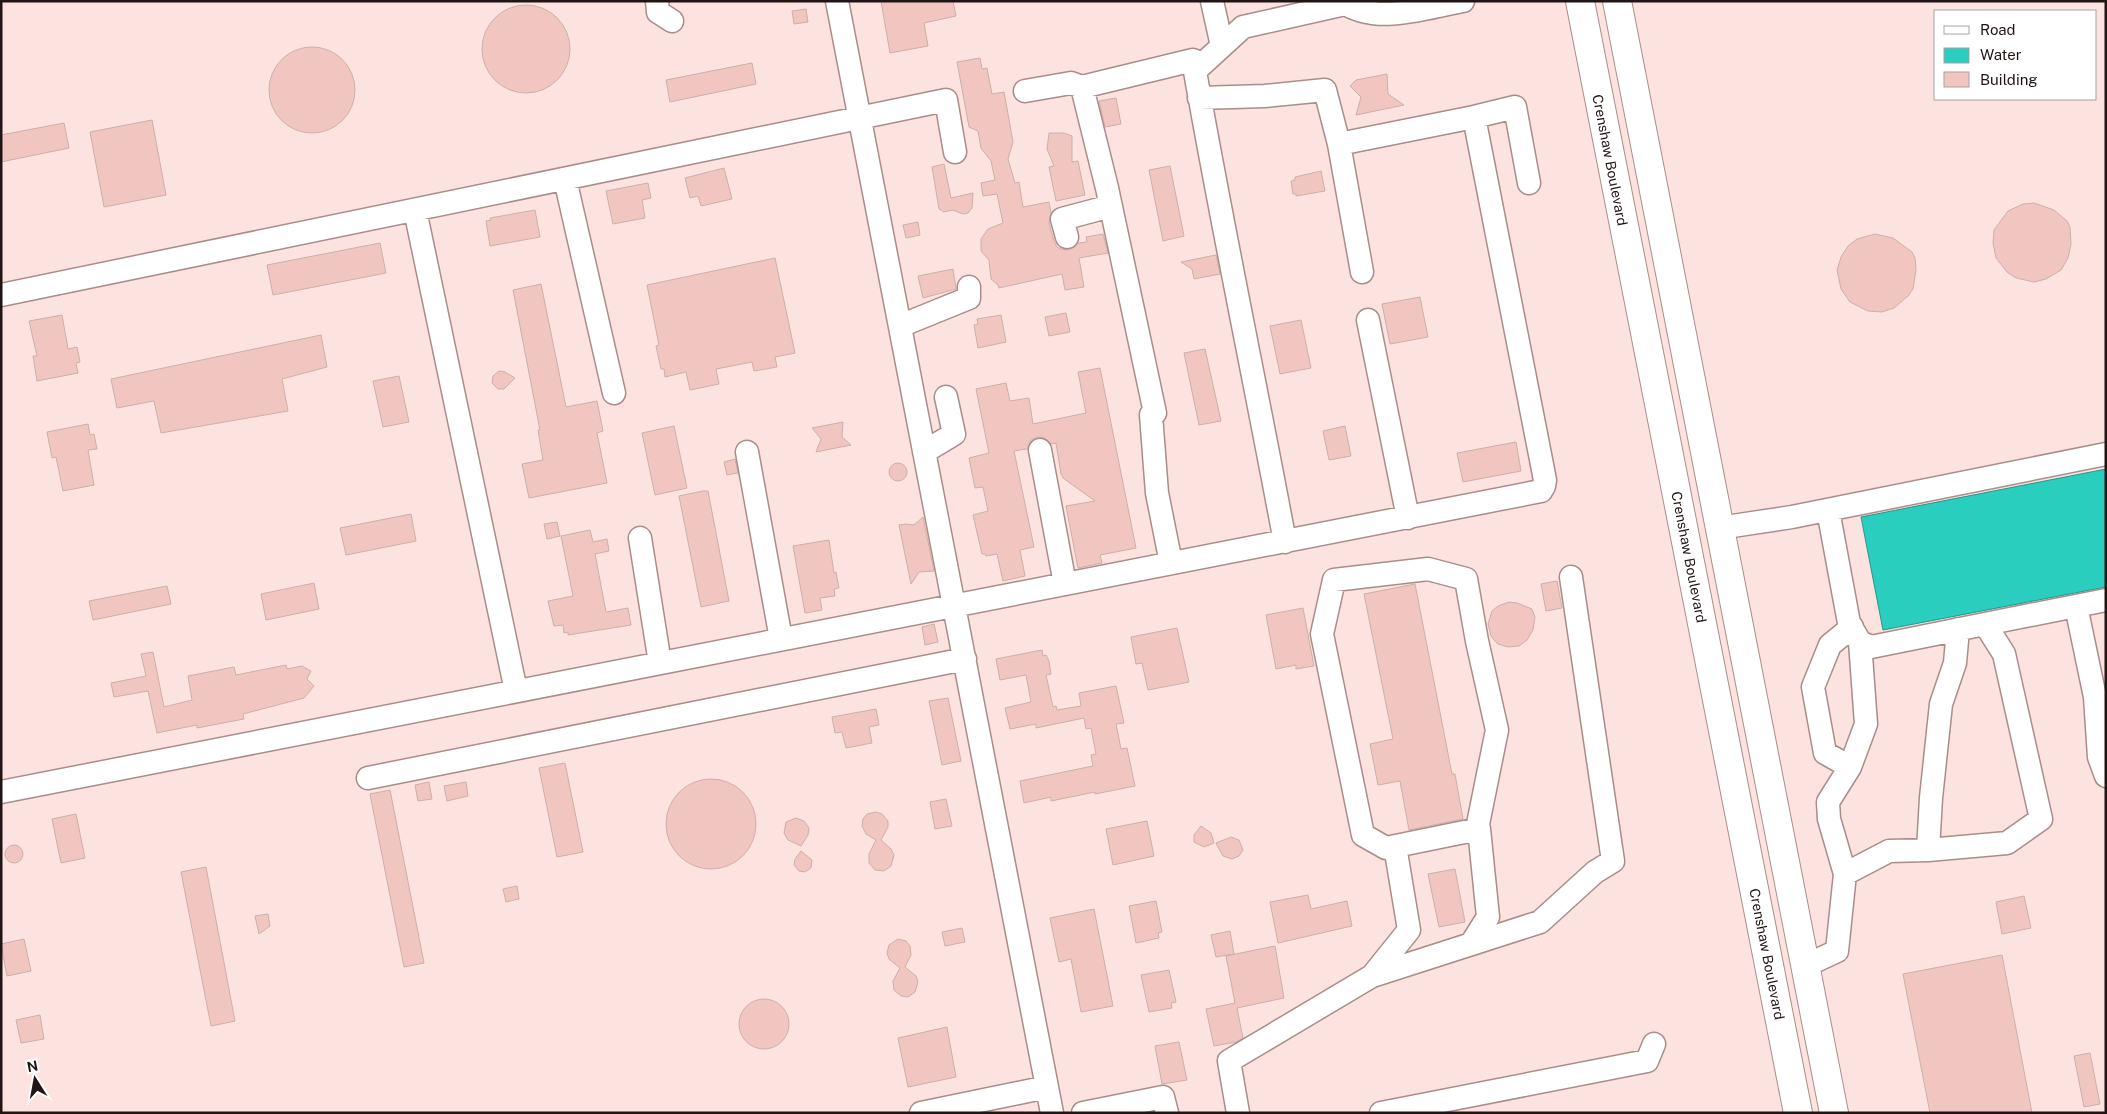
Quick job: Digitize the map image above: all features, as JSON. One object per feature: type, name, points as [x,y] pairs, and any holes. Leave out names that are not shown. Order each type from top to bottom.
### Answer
[{"type":"main road","name":"Crenshaw Boulevard","points":[[1580,1],[1798,1113]]},
{"type":"main road","points":[[1616,1],[1834,1113]]},
{"type":"lane","points":[[657,1],[658,12],[672,21]]},
{"type":"lane","points":[[837,1],[1052,1113]]},
{"type":"lane","points":[[1212,1],[1222,46]]},
{"type":"lane","points":[[1195,71],[1243,27],[1343,3],[1351,8],[1374,15],[1411,11],[1463,1]]},
{"type":"lane","points":[[1025,91],[1071,83],[1082,87],[1193,60],[1236,298],[1252,362],[1285,542]]},
{"type":"lane","points":[[1082,87],[1111,206],[1155,413],[1151,415],[1156,493],[1171,563]]},
{"type":"lane","points":[[1199,98],[1265,96],[1325,90],[1339,144],[1362,272]]},
{"type":"lane","points":[[1,295],[946,100],[955,152]]},
{"type":"lane","points":[[1339,144],[1515,107],[1529,183]]},
{"type":"lane","points":[[1,792],[1541,491],[1544,486],[1543,470],[1474,117]]},
{"type":"lane","points":[[564,179],[614,393]]},
{"type":"lane","points":[[1067,237],[1062,219],[1111,206]]},
{"type":"lane","points":[[416,210],[516,691]]},
{"type":"lane","points":[[900,326],[969,298],[969,287]]},
{"type":"lane","points":[[1368,320],[1408,518]]},
{"type":"lane","points":[[924,452],[954,434],[946,397]]},
{"type":"lane","points":[[1040,450],[1065,584]]},
{"type":"lane","points":[[747,452],[781,640]]},
{"type":"lane","points":[[1719,528],[1828,510],[2106,454]]},
{"type":"lane","points":[[1828,510],[1850,623],[1856,634],[1871,647],[2106,600]]},
{"type":"lane","points":[[640,538],[660,663]]},
{"type":"lane","points":[[1471,944],[1488,917],[1479,828],[1497,730],[1476,641],[1466,579],[1428,569],[1334,580],[1322,634],[1363,835],[1386,848],[1479,828]]},
{"type":"lane","points":[[1238,1113],[1229,1061],[1372,976],[1540,922],[1595,872],[1613,861],[1571,577]]},
{"type":"lane","points":[[2076,606],[2095,697],[2099,757],[2106,776]]},
{"type":"lane","points":[[1845,874],[1890,852],[2007,843],[2041,819],[2004,654],[1985,624]]},
{"type":"lane","points":[[1928,850],[1931,798],[1941,704],[1955,663],[1958,629]]},
{"type":"lane","points":[[1850,767],[1825,753],[1813,687],[1830,645],[1856,634]]},
{"type":"lane","points":[[1805,966],[1837,951],[1845,874],[1830,819],[1828,802],[1850,767],[1866,724],[1856,634]]},
{"type":"lane","points":[[368,778],[965,660]]},
{"type":"lane","points":[[1372,976],[1409,930],[1395,846]]},
{"type":"lane","points":[[1381,1113],[1647,1061],[1654,1044]]},
{"type":"lane","points":[[921,1113],[1048,1087]]},
{"type":"lane","points":[[1083,1113],[1163,1097],[1167,1113]]},
{"type":"water","points":[[2106,469],[2106,587],[1883,630],[1861,517]]},
{"type":"building","points":[[881,1],[953,1],[956,16],[924,23],[928,46],[890,53]]},
{"type":"building","points":[[526,5],[543,9],[557,18],[566,32],[570,49],[566,66],[557,80],[543,89],[526,93],[509,89],[495,80],[486,66],[482,49],[486,32],[495,18],[509,9]]},
{"type":"building","points":[[806,9],[808,22],[794,24],[792,11]]},
{"type":"building","points":[[312,47],[328,50],[336,54],[348,66],[352,74],[355,90],[352,106],[348,114],[336,126],[328,130],[312,133],[296,130],[288,126],[276,114],[272,106],[269,90],[272,74],[276,66],[288,54],[296,50]]},
{"type":"building","points":[[980,58],[982,69],[987,68],[992,94],[1004,92],[1013,142],[1008,159],[1015,183],[1019,182],[1023,207],[1049,202],[1051,213],[1049,223],[1054,241],[1057,247],[1063,250],[1071,249],[1078,243],[1087,242],[1086,237],[1103,234],[1108,253],[1079,258],[1084,287],[1065,290],[1062,274],[999,288],[991,279],[989,260],[981,251],[981,239],[988,229],[1003,223],[997,194],[983,196],[981,183],[995,180],[991,161],[981,148],[978,131],[969,127],[957,62]]},
{"type":"building","points":[[752,63],[756,84],[670,102],[666,80]]},
{"type":"building","points":[[1387,74],[1388,94],[1404,105],[1356,115],[1361,97],[1350,86],[1356,80]]},
{"type":"building","points":[[1116,98],[1121,124],[1105,127],[1099,101]]},
{"type":"building","points":[[152,120],[166,195],[104,207],[90,132]]},
{"type":"building","points":[[64,123],[69,148],[1,162],[1,135]]},
{"type":"building","points":[[1049,133],[1064,133],[1072,136],[1072,162],[1078,161],[1085,195],[1056,201],[1049,167],[1054,166],[1047,149]]},
{"type":"building","points":[[944,164],[951,198],[973,193],[972,208],[968,213],[963,214],[953,210],[944,212],[939,209],[932,167]]},
{"type":"building","points":[[1170,166],[1184,236],[1163,241],[1149,170]]},
{"type":"building","points":[[724,168],[732,199],[701,206],[698,196],[690,198],[685,178]]},
{"type":"building","points":[[1321,171],[1325,191],[1296,196],[1296,194],[1293,194],[1291,181],[1295,180],[1295,177]]},
{"type":"building","points":[[648,183],[651,198],[642,200],[645,218],[613,224],[606,191]]},
{"type":"building","points":[[2034,203],[2054,210],[2067,221],[2070,227],[2071,244],[2068,258],[2061,270],[2046,279],[2034,282],[2016,278],[2007,272],[1996,258],[1993,243],[1994,230],[2008,211],[2023,204]]},
{"type":"building","points":[[535,210],[540,237],[490,246],[486,221],[491,220],[490,218]]},
{"type":"building","points":[[918,222],[920,235],[906,238],[903,225]]},
{"type":"building","points":[[1875,234],[1893,238],[1912,252],[1915,258],[1916,270],[1913,289],[1894,308],[1882,312],[1868,311],[1850,302],[1841,289],[1837,270],[1841,257],[1848,246],[1857,239]]},
{"type":"building","points":[[380,243],[386,273],[273,295],[267,265]]},
{"type":"building","points":[[1216,255],[1220,274],[1194,279],[1192,269],[1181,262]]},
{"type":"building","points":[[775,258],[795,353],[775,357],[777,367],[754,371],[752,362],[716,369],[719,384],[690,390],[686,372],[665,377],[664,369],[661,369],[656,346],[659,345],[647,285]]},
{"type":"building","points":[[953,269],[956,289],[923,298],[918,276]]},
{"type":"building","points":[[541,284],[566,407],[597,401],[603,431],[597,433],[607,483],[529,498],[522,464],[543,460],[538,430],[540,430],[513,290]]},
{"type":"building","points":[[1420,297],[1428,337],[1390,344],[1382,304]]},
{"type":"building","points":[[1066,313],[1070,332],[1049,336],[1045,317]]},
{"type":"building","points":[[62,315],[68,349],[77,347],[80,362],[76,363],[78,373],[37,381],[33,356],[37,356],[29,321]]},
{"type":"building","points":[[1001,315],[1006,342],[978,348],[974,325],[978,324],[977,319]]},
{"type":"building","points":[[1301,320],[1311,368],[1280,374],[1270,326]]},
{"type":"building","points":[[321,335],[327,367],[282,379],[288,411],[161,433],[154,401],[117,408],[111,379]]},
{"type":"building","points":[[1205,349],[1221,421],[1199,425],[1184,353]]},
{"type":"building","points":[[1100,368],[1136,548],[1100,555],[1102,563],[1078,568],[1066,506],[1095,501],[1063,478],[1056,443],[1051,444],[1045,438],[1037,437],[1031,440],[1027,449],[1014,451],[1034,547],[1020,550],[1025,576],[1003,581],[997,554],[986,556],[982,554],[973,515],[988,511],[983,487],[975,488],[969,458],[989,453],[976,389],[1006,383],[1010,401],[1029,398],[1033,424],[1086,413],[1078,372]]},
{"type":"building","points":[[499,371],[515,378],[504,389],[498,389],[492,383],[493,376]]},
{"type":"building","points":[[399,376],[409,422],[383,427],[373,381]]},
{"type":"building","points":[[843,422],[842,437],[851,445],[816,452],[821,439],[812,428]]},
{"type":"building","points":[[88,424],[90,435],[94,434],[97,449],[88,450],[94,485],[63,491],[56,457],[52,458],[47,432]]},
{"type":"building","points":[[674,426],[687,488],[655,495],[642,433]]},
{"type":"building","points":[[1345,426],[1351,456],[1329,460],[1323,431]]},
{"type":"building","points":[[1516,442],[1521,471],[1463,482],[1457,453]]},
{"type":"building","points":[[735,459],[738,473],[727,475],[724,462]]},
{"type":"building","points":[[894,463],[902,463],[907,468],[905,479],[894,481],[889,476],[889,468]]},
{"type":"building","points":[[708,491],[729,601],[701,607],[679,496]]},
{"type":"building","points":[[411,514],[416,541],[346,555],[340,528]]},
{"type":"building","points":[[923,517],[934,571],[919,572],[911,584],[899,525],[914,525]]},
{"type":"building","points":[[557,522],[560,536],[547,539],[544,524]]},
{"type":"building","points":[[590,530],[593,542],[607,539],[609,551],[595,554],[606,612],[628,608],[631,625],[568,635],[568,632],[564,633],[563,625],[554,626],[548,601],[573,596],[561,536]]},
{"type":"building","points":[[829,540],[834,573],[836,572],[839,588],[834,589],[835,596],[820,598],[822,610],[805,613],[793,546]]},
{"type":"building","points":[[1557,581],[1562,608],[1546,611],[1541,584]]},
{"type":"building","points":[[314,583],[319,609],[266,620],[261,594]]},
{"type":"building","points":[[1415,584],[1452,774],[1455,774],[1463,819],[1409,830],[1400,781],[1378,785],[1370,744],[1393,739],[1364,594]]},
{"type":"building","points":[[167,586],[171,604],[93,620],[89,601]]},
{"type":"building","points":[[1509,602],[1532,609],[1535,617],[1533,630],[1527,640],[1519,646],[1508,647],[1498,644],[1491,636],[1488,624],[1492,611],[1498,606]]},
{"type":"building","points":[[1303,608],[1314,666],[1296,669],[1296,665],[1276,669],[1266,615]]},
{"type":"building","points":[[934,624],[938,642],[925,645],[922,627]]},
{"type":"building","points":[[1177,628],[1189,682],[1148,690],[1142,663],[1136,664],[1131,637]]},
{"type":"building","points":[[1042,650],[1043,656],[1046,655],[1049,661],[1051,674],[1046,675],[1053,707],[1056,706],[1057,710],[1081,706],[1079,693],[1116,686],[1124,723],[1116,724],[1121,749],[1127,748],[1135,786],[1051,801],[1051,797],[1024,803],[1020,781],[1093,766],[1091,755],[1096,754],[1091,728],[1086,729],[1084,718],[1036,728],[1036,724],[1010,729],[1005,708],[1031,702],[1026,675],[1000,680],[996,659]]},
{"type":"building","points":[[153,652],[164,707],[192,700],[188,676],[234,667],[236,675],[286,665],[287,669],[302,666],[311,671],[307,679],[314,686],[304,698],[243,714],[244,719],[197,728],[197,725],[157,733],[148,691],[114,697],[111,683],[146,676],[141,654]]},
{"type":"building","points":[[948,698],[961,761],[942,765],[929,701]]},
{"type":"building","points":[[876,709],[879,725],[869,727],[872,743],[846,748],[842,732],[835,733],[832,717]]},
{"type":"building","points":[[565,763],[583,852],[557,857],[539,768]]},
{"type":"building","points":[[711,779],[728,783],[743,792],[752,807],[756,824],[752,841],[743,856],[728,865],[711,869],[694,865],[679,856],[670,841],[666,824],[670,807],[679,792],[694,783]]},
{"type":"building","points":[[429,782],[432,799],[418,801],[415,785]]},
{"type":"building","points":[[466,782],[468,796],[447,801],[444,786]]},
{"type":"building","points":[[390,790],[424,963],[404,967],[370,794]]},
{"type":"building","points":[[946,799],[952,826],[935,829],[930,802]]},
{"type":"building","points":[[876,812],[882,814],[888,821],[888,827],[881,840],[891,849],[894,855],[891,866],[884,871],[875,870],[869,863],[869,854],[876,840],[866,834],[862,826],[863,819],[867,814]]},
{"type":"building","points":[[76,814],[85,858],[61,863],[52,819]]},
{"type":"building","points":[[796,818],[804,821],[809,828],[808,835],[801,846],[788,840],[784,833],[786,822]]},
{"type":"building","points":[[1147,821],[1154,856],[1113,865],[1106,829]]},
{"type":"building","points":[[1201,826],[1211,833],[1214,843],[1204,847],[1194,842],[1194,835]]},
{"type":"building","points":[[1231,837],[1239,840],[1243,850],[1239,856],[1232,859],[1223,856],[1216,843]]},
{"type":"building","points":[[10,845],[18,845],[23,850],[21,861],[10,863],[5,858],[5,850]]},
{"type":"building","points":[[801,851],[812,860],[811,868],[805,872],[799,871],[794,865],[795,859]]},
{"type":"building","points":[[206,867],[235,1021],[211,1026],[181,872]]},
{"type":"building","points":[[1455,869],[1465,922],[1439,927],[1428,874]]},
{"type":"building","points":[[517,886],[519,899],[506,902],[503,889]]},
{"type":"building","points":[[1308,895],[1311,909],[1347,901],[1352,926],[1278,943],[1270,902]]},
{"type":"building","points":[[2024,896],[2031,928],[2002,934],[1996,902]]},
{"type":"building","points":[[1156,901],[1162,932],[1158,933],[1159,938],[1136,943],[1129,906]]},
{"type":"building","points":[[1094,909],[1113,1006],[1081,1012],[1071,959],[1059,962],[1050,918]]},
{"type":"building","points":[[268,914],[270,926],[259,934],[255,916]]},
{"type":"building","points":[[962,928],[965,942],[945,946],[942,932]]},
{"type":"building","points":[[1230,931],[1234,954],[1216,957],[1211,935]]},
{"type":"building","points":[[24,939],[31,971],[7,976],[1,944]]},
{"type":"building","points":[[898,939],[906,941],[910,946],[911,955],[905,967],[916,976],[918,982],[915,992],[908,997],[901,996],[894,990],[893,981],[900,968],[889,959],[887,953],[889,945]]},
{"type":"building","points":[[1275,946],[1284,998],[1237,1008],[1243,1038],[1236,1042],[1214,1046],[1206,1009],[1235,1003],[1226,956]]},
{"type":"building","points":[[2002,955],[2032,1113],[1930,1113],[1903,974]]},
{"type":"building","points":[[1169,970],[1176,1002],[1171,1003],[1172,1008],[1149,1012],[1141,975]]},
{"type":"building","points":[[759,999],[769,999],[782,1006],[789,1019],[789,1029],[782,1042],[769,1049],[759,1049],[750,1045],[743,1038],[739,1029],[739,1019],[743,1010],[750,1003]]},
{"type":"building","points":[[40,1015],[44,1039],[21,1043],[16,1020]]},
{"type":"building","points":[[947,1027],[956,1077],[908,1087],[898,1038]]},
{"type":"building","points":[[1179,1042],[1187,1080],[1162,1084],[1155,1046]]},
{"type":"building","points":[[2090,1053],[2100,1104],[2084,1107],[2074,1056]]}]
